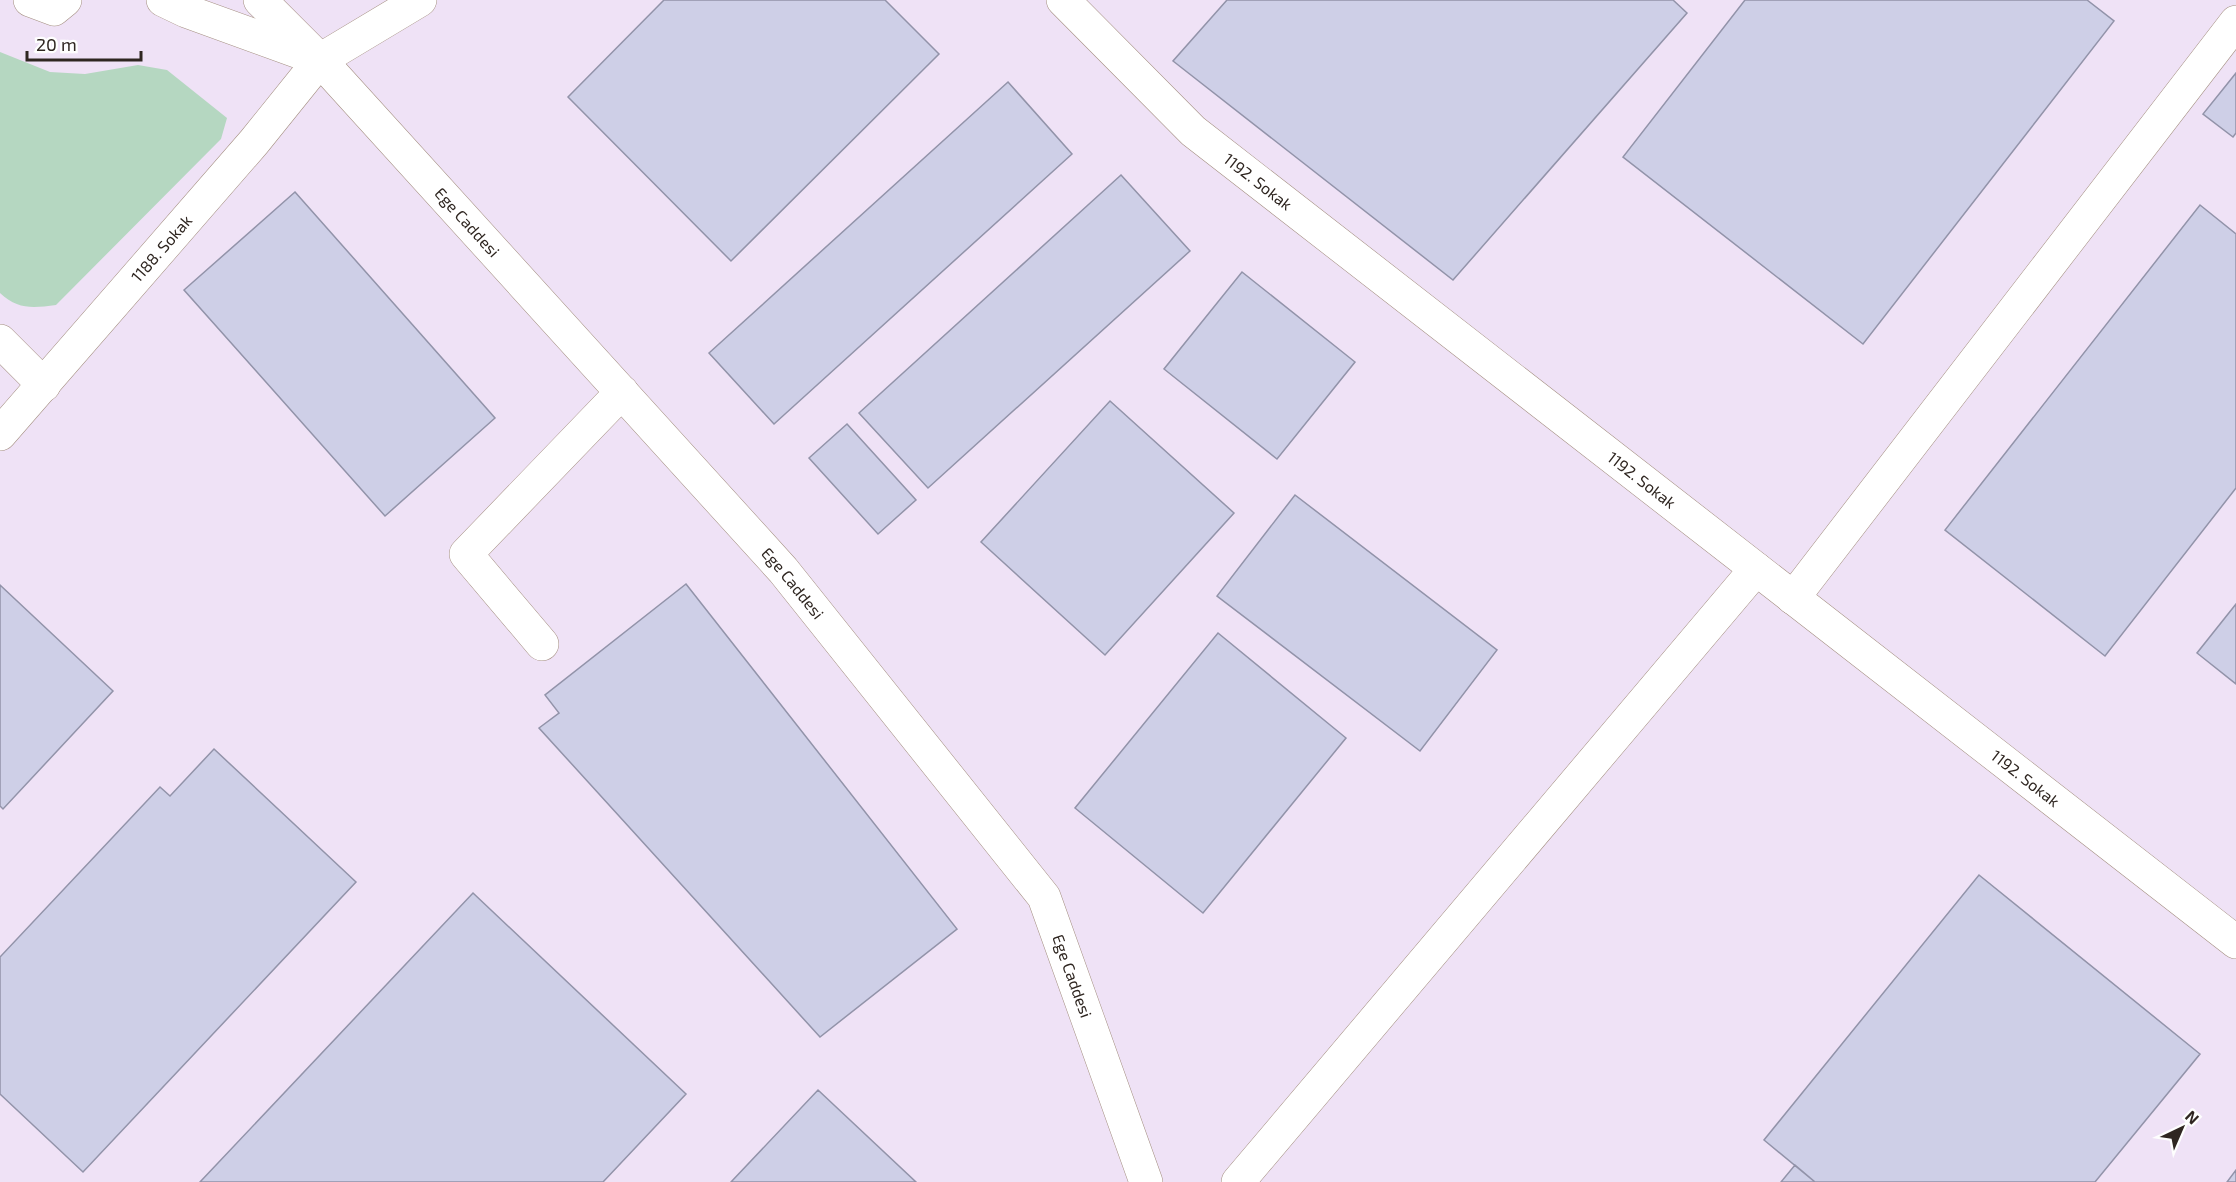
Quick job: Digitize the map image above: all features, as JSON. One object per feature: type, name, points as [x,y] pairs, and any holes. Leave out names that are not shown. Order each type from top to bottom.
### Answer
[{"type":"street","points":[[30,0],[54,9],[64,0]]},
{"type":"street","points":[[163,0],[186,11],[320,60],[420,0]]},
{"type":"street","name":"Ege Caddesi","points":[[260,0],[320,60],[783,570],[1044,897],[1146,1182]]},
{"type":"street","name":"1192. Sokak","points":[[1063,0],[1193,130],[2236,942]]},
{"type":"street","points":[[1793,598],[2236,22]]},
{"type":"street","name":"1188. Sokak","points":[[0,434],[254,142],[320,60]]},
{"type":"street","points":[[0,341],[44,385]]},
{"type":"street","points":[[542,644],[466,554],[622,392]]},
{"type":"street","points":[[1238,1182],[1756,569]]},
{"type":"shaded area","points":[[0,0],[2236,0],[2236,1182],[0,1182]]},
{"type":"green space","points":[[0,52],[50,72],[85,74],[138,65],[167,70],[227,118],[221,139],[56,305],[40,307],[20,305],[0,293]]},
{"type":"building","points":[[664,0],[885,0],[939,54],[731,261],[568,97]]},
{"type":"building","points":[[1227,0],[1673,0],[1687,13],[1453,280],[1173,61]]},
{"type":"building","points":[[1745,0],[2087,0],[2114,21],[1863,344],[1623,157]]},
{"type":"building","points":[[2236,73],[2236,133],[2233,137],[2203,114]]},
{"type":"building","points":[[1008,82],[1072,154],[774,424],[709,353]]},
{"type":"building","points":[[1121,175],[1190,251],[928,488],[859,413]]},
{"type":"building","points":[[295,192],[495,418],[385,516],[184,290]]},
{"type":"building","points":[[2200,205],[2236,234],[2236,488],[2105,656],[1945,530]]},
{"type":"building","points":[[1242,272],[1355,362],[1277,459],[1164,369]]},
{"type":"building","points":[[1110,401],[1234,513],[1105,655],[981,542]]},
{"type":"building","points":[[847,424],[916,500],[878,534],[809,458]]},
{"type":"building","points":[[1295,495],[1497,650],[1420,751],[1217,596]]},
{"type":"building","points":[[686,584],[957,929],[820,1037],[539,728],[559,713],[545,695]]},
{"type":"building","points":[[0,585],[113,691],[3,809],[0,806]]},
{"type":"building","points":[[2236,604],[2236,684],[2197,653]]},
{"type":"building","points":[[1218,633],[1346,738],[1203,913],[1075,808]]},
{"type":"building","points":[[214,749],[356,882],[83,1172],[0,1094],[0,957],[160,787],[170,796]]},
{"type":"building","points":[[1979,875],[2200,1054],[2095,1182],[1815,1182],[1764,1140]]},
{"type":"building","points":[[473,893],[686,1094],[603,1182],[200,1182]]},
{"type":"building","points":[[818,1090],[916,1182],[731,1182]]},
{"type":"building","points":[[1795,1165],[1815,1182],[1781,1182]]},
{"type":"building","points":[[2236,1170],[2236,1182],[2227,1182]]}]
